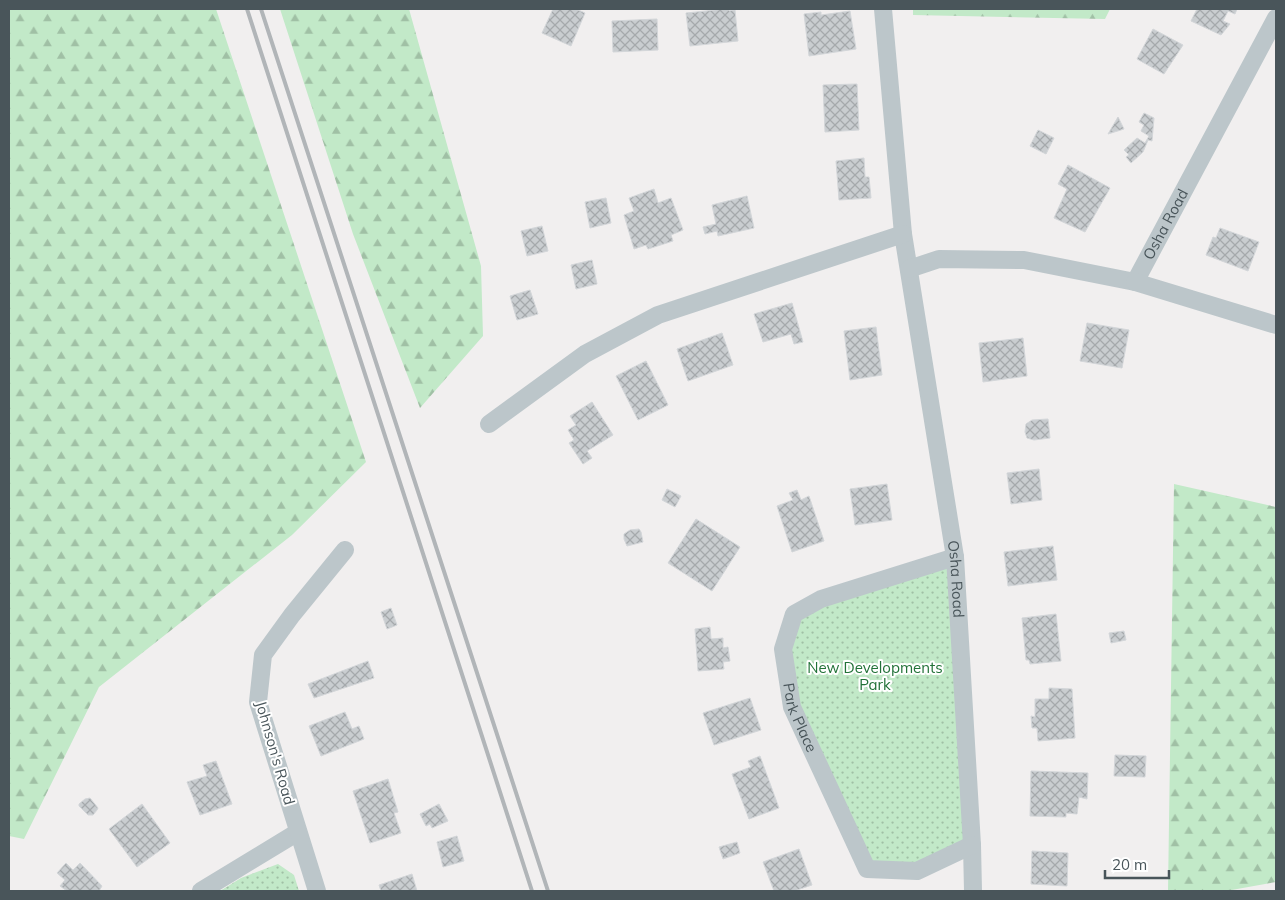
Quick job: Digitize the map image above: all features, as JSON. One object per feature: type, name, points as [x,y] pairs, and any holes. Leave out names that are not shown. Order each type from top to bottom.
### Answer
[{"type":"street","name":"Osha Road","points":[[883,9],[903,234],[955,557],[972,845],[972,891]]},
{"type":"street","name":"Osha Road","points":[[1136,282],[1276,18]]},
{"type":"street","points":[[489,424],[585,354],[658,315],[903,234]]},
{"type":"street","points":[[908,270],[939,259],[1024,260],[1136,282],[1276,325]]},
{"type":"street","name":"Johnson's Road","points":[[317,891],[258,702],[263,655],[292,614],[345,550]]},
{"type":"street","name":"Park Place","points":[[955,557],[821,599],[794,614],[783,649],[792,707],[867,870],[917,871],[972,845]]},
{"type":"street","points":[[201,891],[298,832]]},
{"type":"green space","points":[[9,9],[216,9],[366,462],[292,535],[99,687],[24,839],[9,836]]},
{"type":"green space","points":[[280,9],[409,9],[481,266],[483,336],[420,408],[353,234]]},
{"type":"green space","points":[[913,9],[1110,9],[1105,19],[913,15]]},
{"type":"green space","points":[[1174,484],[1276,507],[1276,882],[1226,891],[1168,891]]},
{"type":"green space","name":"New Developments Park","points":[[955,557],[972,845],[917,871],[867,869],[792,707],[783,649],[794,614]]},
{"type":"green space","points":[[278,864],[294,875],[299,891],[220,891],[241,878]]},
{"type":"building","points":[[553,9],[576,9],[585,13],[571,46],[542,33]]},
{"type":"building","points":[[729,9],[729,11],[735,10],[738,41],[690,46],[686,13]]},
{"type":"building","points":[[1197,9],[1237,9],[1235,14],[1228,11],[1223,21],[1230,24],[1221,35],[1191,21]]},
{"type":"building","points":[[850,11],[856,49],[809,56],[804,14],[821,12],[821,15]]},
{"type":"building","points":[[657,19],[658,50],[613,52],[612,21]]},
{"type":"building","points":[[1153,29],[1183,45],[1164,74],[1137,59]]},
{"type":"building","points":[[857,84],[859,130],[825,132],[823,85]]},
{"type":"building","points":[[1144,113],[1154,118],[1152,141],[1148,140],[1143,152],[1131,163],[1126,157],[1129,155],[1124,150],[1137,138],[1145,143],[1149,136],[1141,131],[1144,125],[1139,122]]},
{"type":"building","points":[[1118,117],[1124,129],[1108,134]]},
{"type":"building","points":[[1038,130],[1054,138],[1046,154],[1030,146]]},
{"type":"building","points":[[864,158],[865,177],[869,177],[871,198],[839,200],[836,161]]},
{"type":"building","points":[[1068,165],[1110,188],[1085,232],[1054,218],[1067,189],[1058,184]]},
{"type":"building","points":[[654,189],[658,203],[671,198],[683,230],[671,235],[673,241],[648,249],[646,245],[634,249],[624,215],[634,211],[629,198]]},
{"type":"building","points":[[747,196],[754,228],[718,236],[717,231],[705,234],[703,227],[716,224],[712,205]]},
{"type":"building","points":[[606,198],[611,223],[590,228],[585,202]]},
{"type":"building","points":[[542,226],[548,251],[527,256],[521,231]]},
{"type":"building","points":[[1220,228],[1259,242],[1248,271],[1206,255],[1213,237],[1216,238]]},
{"type":"building","points":[[592,260],[597,284],[576,289],[571,265]]},
{"type":"building","points":[[530,290],[538,314],[517,320],[510,296]]},
{"type":"building","points":[[792,303],[803,342],[794,344],[791,334],[763,342],[754,314]]},
{"type":"building","points":[[1087,323],[1129,330],[1122,368],[1080,361]]},
{"type":"building","points":[[876,327],[882,375],[850,380],[844,331]]},
{"type":"building","points":[[722,333],[733,365],[688,381],[677,349]]},
{"type":"building","points":[[1023,338],[1027,376],[983,382],[979,343]]},
{"type":"building","points":[[646,361],[668,405],[638,420],[616,376]]},
{"type":"building","points":[[592,402],[613,435],[587,451],[592,458],[583,464],[569,443],[574,440],[568,430],[576,425],[570,416]]},
{"type":"building","points":[[1048,419],[1050,438],[1034,440],[1027,438],[1025,432],[1026,424],[1032,420]]},
{"type":"building","points":[[1039,469],[1042,500],[1011,504],[1007,473]]},
{"type":"building","points":[[887,484],[892,520],[855,525],[850,489]]},
{"type":"building","points":[[667,489],[681,496],[675,507],[662,500]]},
{"type":"building","points":[[797,490],[801,500],[809,496],[824,541],[792,552],[777,506],[793,500],[789,493]]},
{"type":"building","points":[[696,519],[740,547],[712,591],[668,563]]},
{"type":"building","points":[[639,529],[643,542],[627,546],[624,534],[630,530]]},
{"type":"building","points":[[1053,546],[1057,580],[1008,586],[1004,552]]},
{"type":"building","points":[[391,608],[397,625],[387,629],[381,612]]},
{"type":"building","points":[[1056,614],[1061,661],[1030,664],[1029,660],[1026,660],[1022,618]]},
{"type":"building","points":[[710,627],[711,639],[723,638],[723,648],[728,647],[730,661],[723,662],[724,669],[698,671],[695,629]]},
{"type":"building","points":[[1124,631],[1126,640],[1111,643],[1109,633]]},
{"type":"building","points":[[368,661],[374,678],[314,698],[308,684]]},
{"type":"building","points":[[1049,688],[1072,689],[1075,738],[1038,741],[1037,728],[1032,728],[1031,716],[1035,717],[1035,699],[1049,699]]},
{"type":"building","points":[[750,698],[761,730],[714,745],[703,713]]},
{"type":"building","points":[[345,712],[352,729],[359,726],[364,739],[321,756],[309,726]]},
{"type":"building","points":[[1115,755],[1146,756],[1145,777],[1114,776]]},
{"type":"building","points":[[760,756],[779,808],[749,819],[732,774],[751,767],[748,761]]},
{"type":"building","points":[[216,761],[232,804],[200,815],[187,782],[207,776],[203,765]]},
{"type":"building","points":[[1031,771],[1088,773],[1087,799],[1079,797],[1077,814],[1066,813],[1066,817],[1030,816]]},
{"type":"building","points":[[388,779],[398,812],[394,813],[401,833],[370,843],[353,791]]},
{"type":"building","points":[[90,798],[98,808],[93,815],[88,815],[79,806],[85,799]]},
{"type":"building","points":[[142,804],[170,843],[137,867],[109,829]]},
{"type":"building","points":[[439,804],[448,821],[432,828],[430,824],[426,826],[420,814]]},
{"type":"building","points":[[457,836],[464,861],[443,867],[437,842]]},
{"type":"building","points":[[737,842],[740,853],[723,859],[719,847]]},
{"type":"building","points":[[799,849],[812,885],[794,891],[774,891],[763,862]]},
{"type":"building","points":[[1032,851],[1068,853],[1067,886],[1031,884]]},
{"type":"building","points":[[66,863],[73,870],[80,863],[102,886],[99,891],[67,891],[60,886],[65,880],[57,873]]},
{"type":"building","points":[[412,874],[417,891],[381,891],[379,885]]},
{"type":"railway","points":[[247,9],[532,891]]},
{"type":"railway","points":[[261,9],[548,891]]}]
